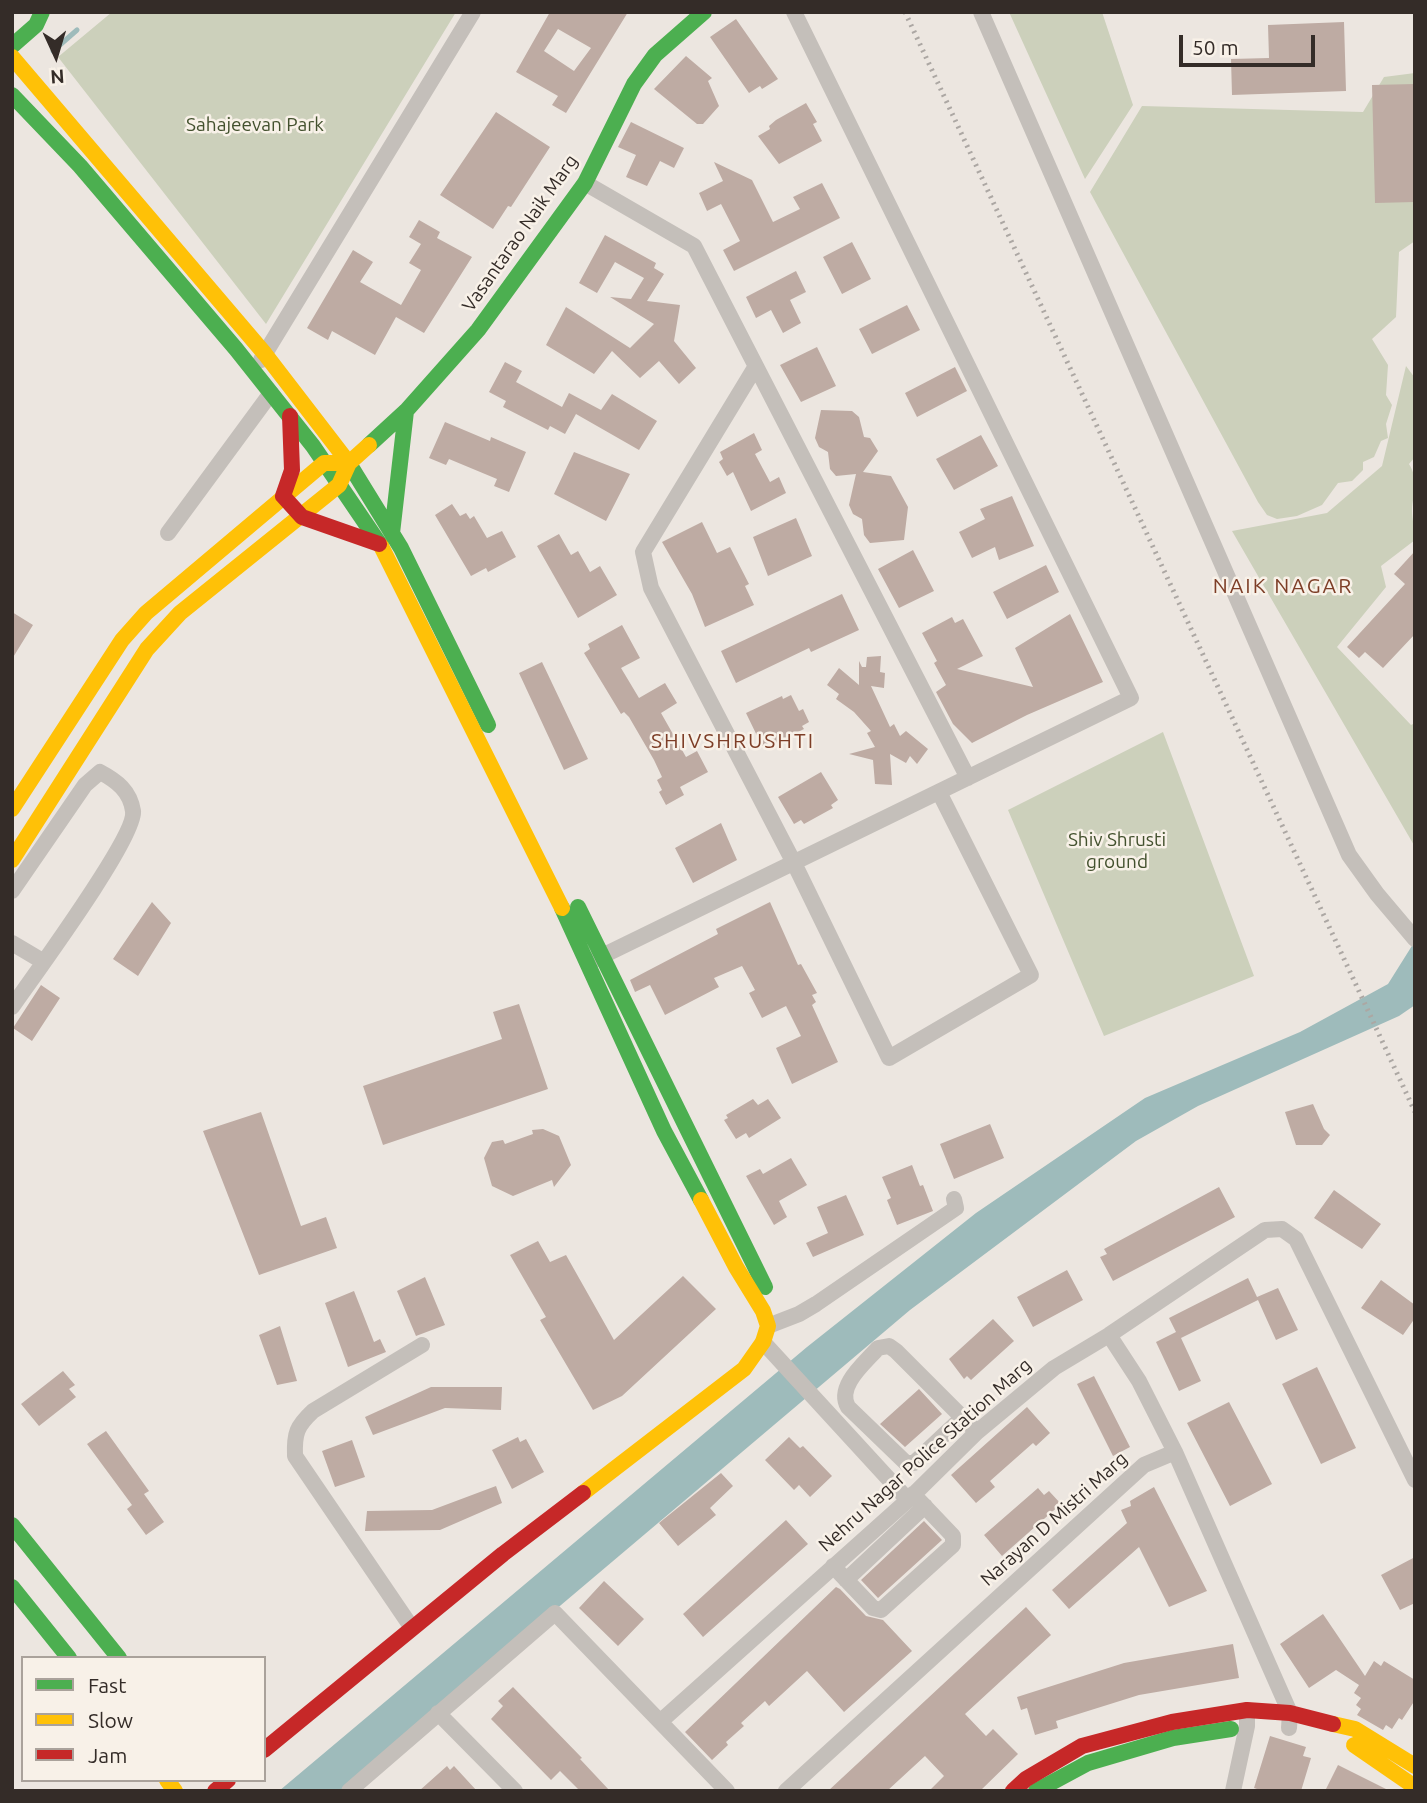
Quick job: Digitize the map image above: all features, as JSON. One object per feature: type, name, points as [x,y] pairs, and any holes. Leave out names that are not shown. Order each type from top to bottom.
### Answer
[{"type":"main road","points":[[12,46],[36,25],[42,12]]},
{"type":"main road","name":"Vasantarao Naik Marg","points":[[12,860],[147,649],[180,612],[339,485],[349,463],[406,411],[478,330],[585,183],[634,84],[655,55],[704,12]]},
{"type":"main road","points":[[12,57],[265,354],[349,463],[392,533],[594,959]]},
{"type":"main road","points":[[12,95],[80,166],[254,372],[324,463],[379,544],[768,1293],[774,1324],[762,1358],[748,1363],[732,1379],[503,1554],[266,1748]]},
{"type":"main road","points":[[392,533],[406,411]]},
{"type":"main road","points":[[283,496],[292,470],[289,416]]},
{"type":"main road","points":[[43,812],[16,803],[122,640],[165,596],[324,463],[349,463]]},
{"type":"main road","points":[[283,496],[302,517],[379,544]]},
{"type":"main road","points":[[165,596],[180,612]]},
{"type":"main road","points":[[94,682],[117,696]]},
{"type":"main road","points":[[46,756],[69,770]]},
{"type":"main road","points":[[12,1525],[23,1573],[68,1656]]},
{"type":"main road","points":[[23,1573],[118,1656]]},
{"type":"main road","points":[[1036,1791],[1088,1763],[1247,1718]]},
{"type":"main road","points":[[1013,1791],[1027,1779],[1082,1746],[1172,1722],[1247,1718],[1355,1729],[1415,1766]]},
{"type":"main road","points":[[1290,1721],[1353,1745],[1415,1787]]},
{"type":"main road","points":[[1118,1735],[1123,1752]]},
{"type":"street","points":[[254,372],[473,12]]},
{"type":"street","points":[[594,959],[1131,698],[794,12]]},
{"type":"street","points":[[981,12],[1349,855],[1415,939]]},
{"type":"street","points":[[585,183],[694,246],[968,778]]},
{"type":"street","points":[[756,366],[643,552],[651,588],[794,863],[889,1058],[1031,975],[939,792]]},
{"type":"street","points":[[168,533],[271,393]]},
{"type":"street","points":[[12,891],[85,785],[100,772],[126,790],[134,813],[128,832],[12,1007]]},
{"type":"street","points":[[12,943],[44,962]]},
{"type":"street","points":[[774,1324],[817,1304],[956,1208],[954,1199]]},
{"type":"street","name":"Nehru Nagar Police Station Marg","points":[[661,1721],[833,1566],[915,1500],[978,1432],[1054,1368],[1109,1335],[1265,1230],[1282,1229],[1296,1238],[1415,1480]]},
{"type":"street","points":[[1109,1335],[1139,1381],[1175,1452],[1290,1721]]},
{"type":"street","points":[[412,1628],[295,1455],[294,1437],[313,1410],[422,1345]]},
{"type":"street","points":[[767,1346],[855,1441],[953,1536],[953,1545],[881,1610],[873,1608],[833,1566]]},
{"type":"street","points":[[963,1417],[914,1463],[909,1464],[848,1407],[844,1399],[848,1384],[877,1348],[889,1346],[963,1417],[978,1432]]},
{"type":"street","points":[[834,1419],[848,1407]]},
{"type":"street","points":[[855,1441],[870,1429]]},
{"type":"street","name":"Narayan D Mistri Marg","points":[[786,1791],[1144,1465],[1175,1452]]},
{"type":"street","points":[[846,1580],[915,1500]]},
{"type":"street","points":[[349,1791],[555,1613],[727,1791]]},
{"type":"street","points":[[439,1713],[515,1791]]},
{"type":"street","points":[[1233,1791],[1247,1718]]},
{"type":"green space","name":"Sahajeevan Park","points":[[112,12],[456,12],[266,324],[58,57]]},
{"type":"green space","points":[[1009,12],[1102,12],[1133,105],[1085,179]]},
{"type":"green space","points":[[1415,73],[1415,241],[1399,252],[1396,317],[1372,339],[1388,365],[1386,395],[1392,405],[1386,424],[1388,438],[1381,441],[1374,457],[1363,462],[1363,470],[1352,481],[1338,483],[1322,505],[1297,516],[1277,519],[1267,515],[1258,502],[1090,192],[1142,106],[1363,112],[1384,77]]},
{"type":"green space","points":[[1406,366],[1415,378],[1415,457],[1409,464],[1415,482],[1412,510],[1415,540],[1381,566],[1386,587],[1337,647],[1411,725],[1415,723],[1415,847],[1232,531],[1327,513],[1382,466]]},
{"type":"green space","name":"Shiv Shrusti ground","points":[[1163,732],[1254,976],[1104,1036],[1008,810]]},
{"type":"water","points":[[1415,941],[1415,1005],[1399,1016],[1198,1106],[1136,1141],[910,1310],[341,1791],[279,1791],[807,1347],[976,1213],[1145,1098],[1300,1032],[1388,984]]},
{"type":"building","points":[[550,12],[628,12],[566,113],[552,105],[558,96],[516,72]],"holes":[[[558,29],[591,48],[574,71],[544,51]]]},
{"type":"building","points":[[736,19],[778,79],[749,93],[710,37]]},
{"type":"building","points":[[1344,22],[1346,91],[1232,95],[1231,59],[1269,58],[1268,25]]},
{"type":"building","points":[[686,56],[712,78],[708,81],[719,106],[703,124],[697,124],[654,89]]},
{"type":"building","points":[[1415,84],[1415,202],[1375,203],[1372,85]]},
{"type":"building","points":[[806,103],[817,122],[813,124],[822,141],[779,164],[758,136],[770,129],[769,126],[776,120]]},
{"type":"building","points":[[496,112],[550,147],[511,207],[508,206],[493,229],[440,195]]},
{"type":"building","points":[[631,122],[684,148],[674,168],[660,161],[647,186],[626,177],[636,155],[618,147]]},
{"type":"building","points":[[714,162],[752,180],[773,222],[800,209],[793,197],[822,183],[840,218],[734,271],[723,250],[740,241],[721,204],[707,211],[699,193],[723,181]]},
{"type":"building","points":[[419,220],[440,232],[437,238],[472,257],[424,333],[396,317],[375,355],[332,331],[328,340],[307,328],[353,250],[373,262],[360,282],[401,305],[421,270],[409,263],[421,244],[409,237]]},
{"type":"building","points":[[605,235],[656,263],[654,268],[664,274],[647,301],[680,305],[674,341],[696,368],[679,384],[659,361],[640,378],[612,351],[594,374],[546,345],[566,307],[630,348],[654,324],[610,297],[631,299],[644,278],[615,262],[597,293],[579,283]]},
{"type":"building","points":[[852,242],[871,279],[842,294],[823,257]]},
{"type":"building","points":[[796,271],[806,292],[790,300],[801,323],[783,333],[771,310],[756,318],[746,297]]},
{"type":"building","points":[[907,305],[920,330],[872,354],[859,329]]},
{"type":"building","points":[[817,347],[836,386],[801,402],[780,365]]},
{"type":"building","points":[[505,362],[522,371],[516,382],[562,407],[569,393],[601,410],[612,394],[657,421],[639,450],[576,414],[565,434],[550,426],[548,430],[503,407],[506,401],[489,392]]},
{"type":"building","points":[[955,367],[967,391],[917,417],[905,393]]},
{"type":"building","points":[[821,410],[852,411],[859,417],[864,437],[870,438],[878,451],[863,472],[891,476],[908,507],[904,540],[870,543],[864,535],[862,519],[853,514],[849,505],[856,474],[836,476],[830,469],[828,452],[819,447],[815,438]]},
{"type":"building","points":[[445,422],[490,441],[491,437],[526,452],[509,492],[494,486],[497,479],[449,459],[446,465],[429,458]]},
{"type":"building","points":[[754,433],[762,450],[755,454],[770,482],[779,477],[786,493],[751,511],[733,472],[727,476],[719,462],[723,459],[720,452]]},
{"type":"building","points":[[981,435],[998,466],[954,490],[936,459]]},
{"type":"building","points":[[574,452],[630,474],[606,521],[554,494]]},
{"type":"building","points":[[1012,496],[1034,546],[999,560],[995,547],[972,558],[959,532],[985,519],[980,509]]},
{"type":"building","points":[[452,504],[460,516],[466,513],[470,519],[474,516],[487,538],[502,531],[516,557],[488,572],[486,568],[471,576],[435,515]]},
{"type":"building","points":[[796,518],[812,556],[768,576],[753,537]]},
{"type":"building","points":[[702,522],[717,553],[730,547],[749,584],[745,586],[754,605],[705,627],[692,594],[662,542]]},
{"type":"building","points":[[559,534],[571,555],[578,551],[590,572],[600,566],[617,595],[578,618],[537,546]]},
{"type":"building","points":[[913,550],[934,591],[899,608],[878,569]]},
{"type":"building","points":[[1415,551],[1415,634],[1383,668],[1365,652],[1359,658],[1347,647],[1405,584],[1394,574]]},
{"type":"building","points":[[1046,565],[1059,592],[1007,619],[993,592]]},
{"type":"building","points":[[842,594],[859,630],[811,652],[809,648],[736,683],[721,651]]},
{"type":"building","points":[[12,612],[33,625],[12,659]]},
{"type":"building","points":[[1070,614],[1103,682],[1027,715],[972,743],[953,724],[936,692],[946,685],[922,633],[952,617],[955,623],[963,619],[983,656],[957,669],[1033,687],[1015,648]]},
{"type":"building","points":[[622,625],[640,658],[621,668],[639,698],[665,683],[677,703],[661,713],[686,757],[697,751],[708,772],[680,787],[684,795],[666,805],[659,792],[662,790],[657,780],[662,777],[654,760],[629,717],[624,712],[621,714],[584,653],[590,649],[588,644]]},
{"type":"building","points":[[881,656],[880,672],[885,673],[884,688],[871,686],[890,727],[894,724],[900,736],[906,731],[928,749],[917,764],[910,756],[906,763],[890,754],[892,785],[875,784],[873,760],[849,754],[875,747],[867,733],[871,731],[854,712],[836,699],[839,694],[827,685],[839,668],[859,685],[859,661],[862,667],[866,667],[867,657]]},
{"type":"building","points":[[542,662],[588,759],[564,770],[519,673]]},
{"type":"building","points":[[791,695],[799,711],[803,709],[809,722],[802,726],[804,729],[772,745],[770,742],[762,746],[746,713],[782,696],[783,699]]},
{"type":"building","points":[[821,772],[838,800],[831,805],[833,808],[804,824],[801,820],[794,824],[778,797]]},
{"type":"building","points":[[721,823],[737,860],[693,883],[675,848]]},
{"type":"building","points":[[152,902],[171,923],[138,976],[113,959]]},
{"type":"building","points":[[770,902],[798,965],[801,964],[817,993],[812,995],[816,1002],[812,1005],[838,1062],[792,1084],[776,1048],[801,1036],[786,1006],[762,1018],[749,993],[755,990],[742,966],[714,978],[719,987],[665,1015],[650,985],[635,992],[630,980],[718,934],[716,929]]},
{"type":"building","points":[[41,985],[60,998],[32,1041],[13,1028]]},
{"type":"building","points":[[519,1004],[548,1089],[383,1145],[363,1086],[502,1039],[493,1012]]},
{"type":"building","points":[[753,1099],[758,1105],[768,1099],[781,1118],[749,1138],[746,1133],[736,1139],[724,1120],[728,1118],[726,1115]]},
{"type":"building","points":[[1313,1104],[1324,1129],[1330,1135],[1322,1145],[1296,1145],[1285,1112]]},
{"type":"building","points":[[261,1112],[301,1226],[326,1217],[337,1248],[259,1275],[203,1131]]},
{"type":"building","points":[[990,1124],[1004,1158],[954,1179],[940,1144]]},
{"type":"building","points":[[543,1129],[559,1136],[571,1165],[554,1187],[552,1180],[513,1196],[492,1186],[484,1158],[492,1142],[503,1140],[505,1144],[533,1134],[532,1130]]},
{"type":"building","points":[[791,1158],[807,1185],[779,1201],[787,1217],[774,1225],[746,1176],[760,1169],[763,1174]]},
{"type":"building","points":[[912,1165],[933,1211],[897,1225],[887,1200],[891,1198],[882,1177]]},
{"type":"building","points":[[1219,1187],[1235,1217],[1113,1281],[1100,1257],[1107,1254],[1104,1249]]},
{"type":"building","points":[[1334,1190],[1381,1224],[1362,1249],[1314,1218]]},
{"type":"building","points":[[846,1195],[864,1235],[813,1257],[806,1243],[828,1233],[817,1207]]},
{"type":"building","points":[[538,1241],[550,1262],[566,1255],[614,1340],[683,1276],[716,1309],[622,1396],[593,1410],[540,1320],[546,1317],[510,1255]]},
{"type":"building","points":[[1067,1270],[1083,1300],[1033,1327],[1017,1297]]},
{"type":"building","points":[[425,1277],[445,1325],[416,1336],[397,1291]]},
{"type":"building","points":[[1248,1278],[1257,1297],[1278,1288],[1298,1330],[1276,1340],[1258,1300],[1181,1338],[1201,1381],[1179,1391],[1156,1342],[1176,1332],[1169,1318]]},
{"type":"building","points":[[1381,1280],[1415,1305],[1415,1318],[1403,1335],[1361,1308]]},
{"type":"building","points":[[354,1291],[374,1342],[380,1339],[386,1352],[348,1367],[325,1303]]},
{"type":"building","points":[[993,1319],[1014,1341],[971,1380],[967,1376],[964,1379],[949,1359]]},
{"type":"building","points":[[280,1326],[297,1381],[277,1385],[259,1335]]},
{"type":"building","points":[[1317,1367],[1356,1448],[1321,1464],[1282,1384]]},
{"type":"building","points":[[63,1371],[75,1385],[69,1389],[76,1397],[39,1426],[21,1404]]},
{"type":"building","points":[[1094,1376],[1130,1447],[1113,1456],[1077,1384]]},
{"type":"building","points":[[431,1387],[502,1387],[501,1410],[445,1408],[373,1435],[365,1417]]},
{"type":"building","points":[[919,1389],[942,1414],[905,1447],[880,1424]]},
{"type":"building","points":[[1229,1402],[1272,1484],[1230,1506],[1187,1423]]},
{"type":"building","points":[[1027,1407],[1050,1433],[1036,1446],[1033,1443],[990,1481],[995,1487],[976,1503],[951,1475]]},
{"type":"building","points":[[106,1431],[149,1491],[144,1494],[164,1522],[146,1535],[127,1509],[132,1505],[87,1444]]},
{"type":"building","points":[[518,1437],[520,1442],[526,1439],[544,1472],[512,1489],[492,1450]]},
{"type":"building","points":[[789,1437],[800,1448],[803,1446],[832,1476],[810,1497],[799,1485],[794,1490],[765,1460]]},
{"type":"building","points":[[352,1440],[365,1477],[335,1487],[322,1451]]},
{"type":"building","points":[[721,1473],[733,1486],[710,1508],[716,1515],[678,1546],[659,1523]]},
{"type":"building","points":[[496,1486],[502,1503],[440,1530],[365,1531],[367,1511],[432,1510]]},
{"type":"building","points":[[1154,1487],[1207,1591],[1169,1607],[1139,1547],[1069,1609],[1052,1590],[1127,1523],[1121,1510],[1131,1506],[1130,1501]]},
{"type":"building","points":[[1038,1488],[1044,1495],[1049,1491],[1061,1504],[1002,1556],[984,1535]]},
{"type":"building","points":[[786,1520],[808,1544],[703,1637],[683,1614]]},
{"type":"building","points":[[924,1521],[942,1540],[878,1598],[861,1580]]},
{"type":"building","points":[[1415,1557],[1415,1603],[1400,1610],[1381,1575]]},
{"type":"building","points":[[604,1581],[644,1619],[618,1646],[579,1608]]},
{"type":"building","points":[[836,1587],[866,1616],[883,1620],[912,1651],[844,1712],[807,1671],[769,1706],[765,1701],[741,1723],[744,1726],[726,1742],[728,1745],[712,1760],[685,1732]]},
{"type":"building","points":[[1026,1607],[1051,1635],[965,1714],[986,1736],[993,1729],[1018,1754],[980,1791],[929,1791],[944,1776],[925,1756],[887,1791],[828,1791]]},
{"type":"building","points":[[1323,1614],[1365,1676],[1374,1661],[1381,1666],[1384,1661],[1415,1680],[1415,1700],[1402,1720],[1399,1718],[1392,1729],[1386,1725],[1383,1730],[1357,1715],[1361,1709],[1356,1705],[1361,1698],[1354,1693],[1359,1685],[1336,1670],[1309,1688],[1280,1644]]},
{"type":"building","points":[[1233,1644],[1239,1678],[1139,1695],[1056,1721],[1058,1728],[1035,1735],[1027,1708],[1021,1710],[1017,1697],[1124,1663]]},
{"type":"building","points":[[513,1687],[610,1791],[580,1791],[560,1771],[551,1780],[491,1719],[503,1706],[498,1701]]},
{"type":"building","points":[[1270,1736],[1306,1747],[1303,1756],[1311,1758],[1301,1791],[1263,1791],[1254,1788]]},
{"type":"building","points":[[1338,1765],[1390,1791],[1325,1791]]},
{"type":"building","points":[[447,1766],[450,1770],[454,1766],[477,1791],[419,1791]]},
{"type":"waterway","points":[[53,51],[77,30]]},
{"type":"railway","points":[[905,12],[1415,1112]]},
{"type":"traffic: fast","points":[[12,46],[36,25],[42,12]]},
{"type":"traffic: fast","points":[[369,445],[406,411],[478,330],[585,183],[634,84],[655,55],[704,12]]},
{"type":"traffic: fast","points":[[12,95],[80,166],[236,349],[313,446],[381,546]]},
{"type":"traffic: fast","points":[[392,533],[406,411]]},
{"type":"traffic: fast","points":[[348,462],[401,548],[488,725]]},
{"type":"traffic: fast","points":[[578,907],[765,1287]]},
{"type":"traffic: fast","points":[[562,908],[664,1131],[701,1200]]},
{"type":"traffic: fast","points":[[12,1525],[117,1656]]},
{"type":"traffic: fast","points":[[12,1587],[67,1656]]},
{"type":"traffic: fast","points":[[1036,1791],[1088,1763],[1173,1738],[1231,1729]]},
{"type":"traffic: slow","points":[[12,57],[265,354],[348,462]]},
{"type":"traffic: slow","points":[[12,860],[147,649],[180,613],[339,485],[349,463],[369,445]]},
{"type":"traffic: slow","points":[[12,809],[122,640],[146,613],[324,463],[337,463]]},
{"type":"traffic: slow","points":[[381,546],[562,908]]},
{"type":"traffic: slow","points":[[583,1493],[744,1369],[763,1342],[768,1326],[763,1311],[736,1267],[701,1200]]},
{"type":"traffic: slow","points":[[1333,1724],[1355,1729],[1415,1766]]},
{"type":"traffic: slow","points":[[1354,1745],[1415,1787]]},
{"type":"traffic: slow","points":[[168,1782],[175,1791]]},
{"type":"traffic: jam","points":[[290,416],[292,470],[283,496],[302,517],[379,544]]},
{"type":"traffic: jam","points":[[266,1748],[503,1554],[583,1493]]},
{"type":"traffic: jam","points":[[1013,1791],[1026,1779],[1082,1746],[1172,1722],[1247,1710],[1290,1713],[1333,1724]]},
{"type":"traffic: jam","points":[[215,1791],[226,1782]]},
{"type":"district","name":"NAIK NAGAR","points":[[1283,586]]},
{"type":"district","name":"SHIVSHRUSHTI","points":[[733,741]]}]
